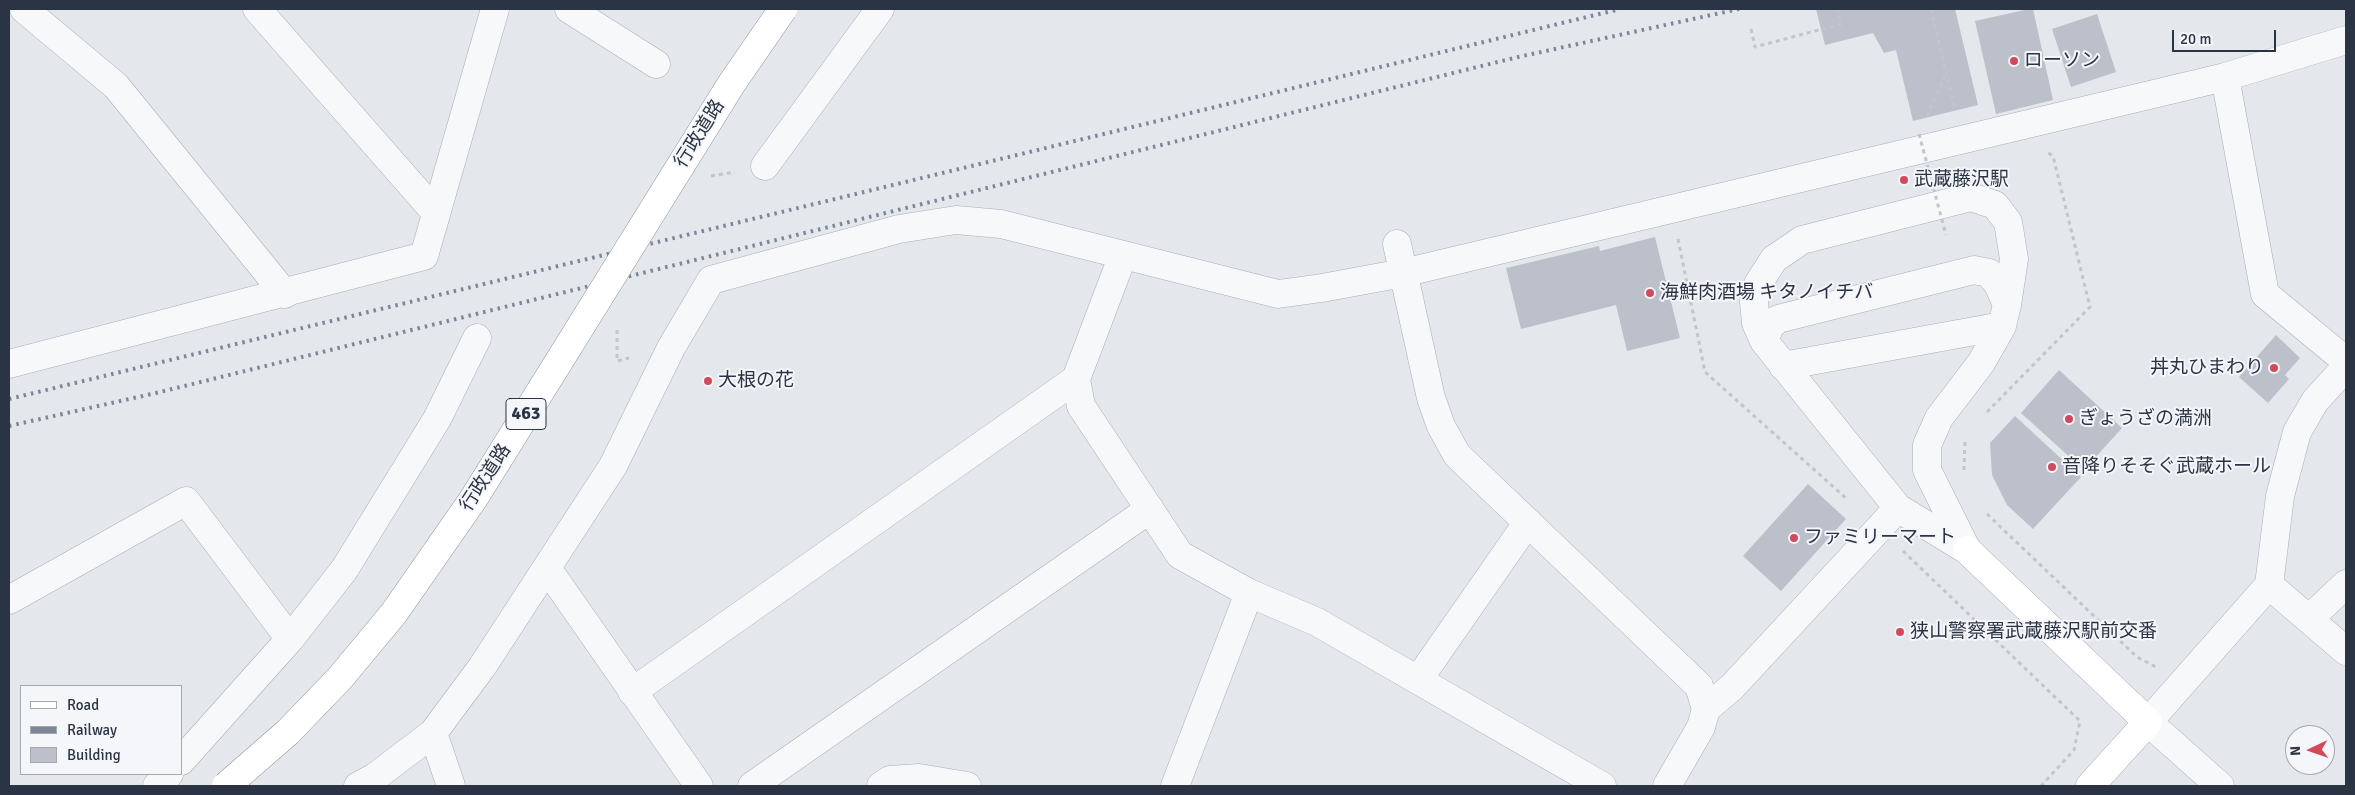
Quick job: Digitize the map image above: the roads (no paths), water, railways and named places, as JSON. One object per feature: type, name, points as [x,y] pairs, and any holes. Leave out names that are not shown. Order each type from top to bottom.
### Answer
[{"type":"main road","name":"行政道路","points":[[226,786],[288,732],[340,678],[394,613],[474,498],[732,84],[783,9]]},
{"type":"main road","points":[[1966,550],[2148,722],[2090,786]]},
{"type":"street","points":[[24,9],[116,86],[286,294]]},
{"type":"street","points":[[257,9],[436,213]]},
{"type":"street","points":[[9,364],[286,294],[424,256],[495,9]]},
{"type":"street","points":[[569,9],[656,64]]},
{"type":"street","points":[[765,166],[880,9]]},
{"type":"street","points":[[358,786],[375,777],[433,733],[482,667],[613,466],[672,348],[711,280],[899,229],[956,220],[1001,224],[1278,294],[1322,288],[1402,273],[2225,77],[2346,40]]},
{"type":"street","points":[[2225,77],[2265,294],[2346,362]]},
{"type":"street","points":[[1971,197],[1995,205],[2008,222],[2014,259],[2005,315],[1981,363],[1939,418],[1927,445],[1926,470],[1966,550],[1888,518],[1764,341],[1756,323],[1754,302],[1758,284],[1774,259],[1802,240],[1971,197]]},
{"type":"street","points":[[1397,244],[1431,398],[1441,426],[1456,455],[1699,686],[1706,709],[1701,727],[1667,786]]},
{"type":"street","points":[[1123,254],[1076,379],[1081,406],[1180,555],[1249,593],[1317,622],[1602,786]]},
{"type":"street","points":[[1764,341],[1770,326],[1778,320],[1974,270],[1989,273],[1999,286],[2005,315]]},
{"type":"street","points":[[1783,366],[2005,315]]},
{"type":"street","points":[[182,760],[290,639],[344,570],[391,497],[437,419],[477,338]]},
{"type":"street","points":[[2220,786],[2148,722],[2269,585],[2280,496],[2297,432],[2315,402],[2346,367]]},
{"type":"street","points":[[632,692],[1076,379]]},
{"type":"street","points":[[9,600],[186,501],[290,639]]},
{"type":"street","points":[[752,786],[1150,509]]},
{"type":"street","points":[[1706,709],[1732,687],[1888,518]]},
{"type":"street","points":[[1418,680],[1528,522]]},
{"type":"street","points":[[547,568],[699,786]]},
{"type":"street","points":[[2309,619],[2346,584]]},
{"type":"street","points":[[2269,585],[2346,651]]},
{"type":"street","points":[[1175,786],[1249,593]]},
{"type":"street","points":[[433,733],[451,786]]},
{"type":"street","points":[[157,786],[169,775]]},
{"type":"street","points":[[881,786],[890,780],[919,778],[968,786]]},
{"type":"railway","points":[[9,399],[1620,9]]},
{"type":"railway","points":[[9,426],[156,393],[1518,57],[1739,9]]},
{"type":"place","name":"ローソン","points":[[2014,61]]},
{"type":"place","name":"武蔵藤沢駅","points":[[1904,180]]},
{"type":"place","name":"海鮮肉酒場 キタノイチバ","points":[[1650,293]]},
{"type":"place","name":"丼丸ひまわり","points":[[2274,368]]},
{"type":"place","name":"大根の花","points":[[708,381]]},
{"type":"place","name":"ぎょうざの満洲","points":[[2069,419]]},
{"type":"place","name":"音降りそそぐ武蔵ホール","points":[[2052,467]]},
{"type":"place","name":"ファミリーマート","points":[[1794,538]]},
{"type":"place","name":"狭山警察署武蔵藤沢駅前交番","points":[[1900,632]]}]
